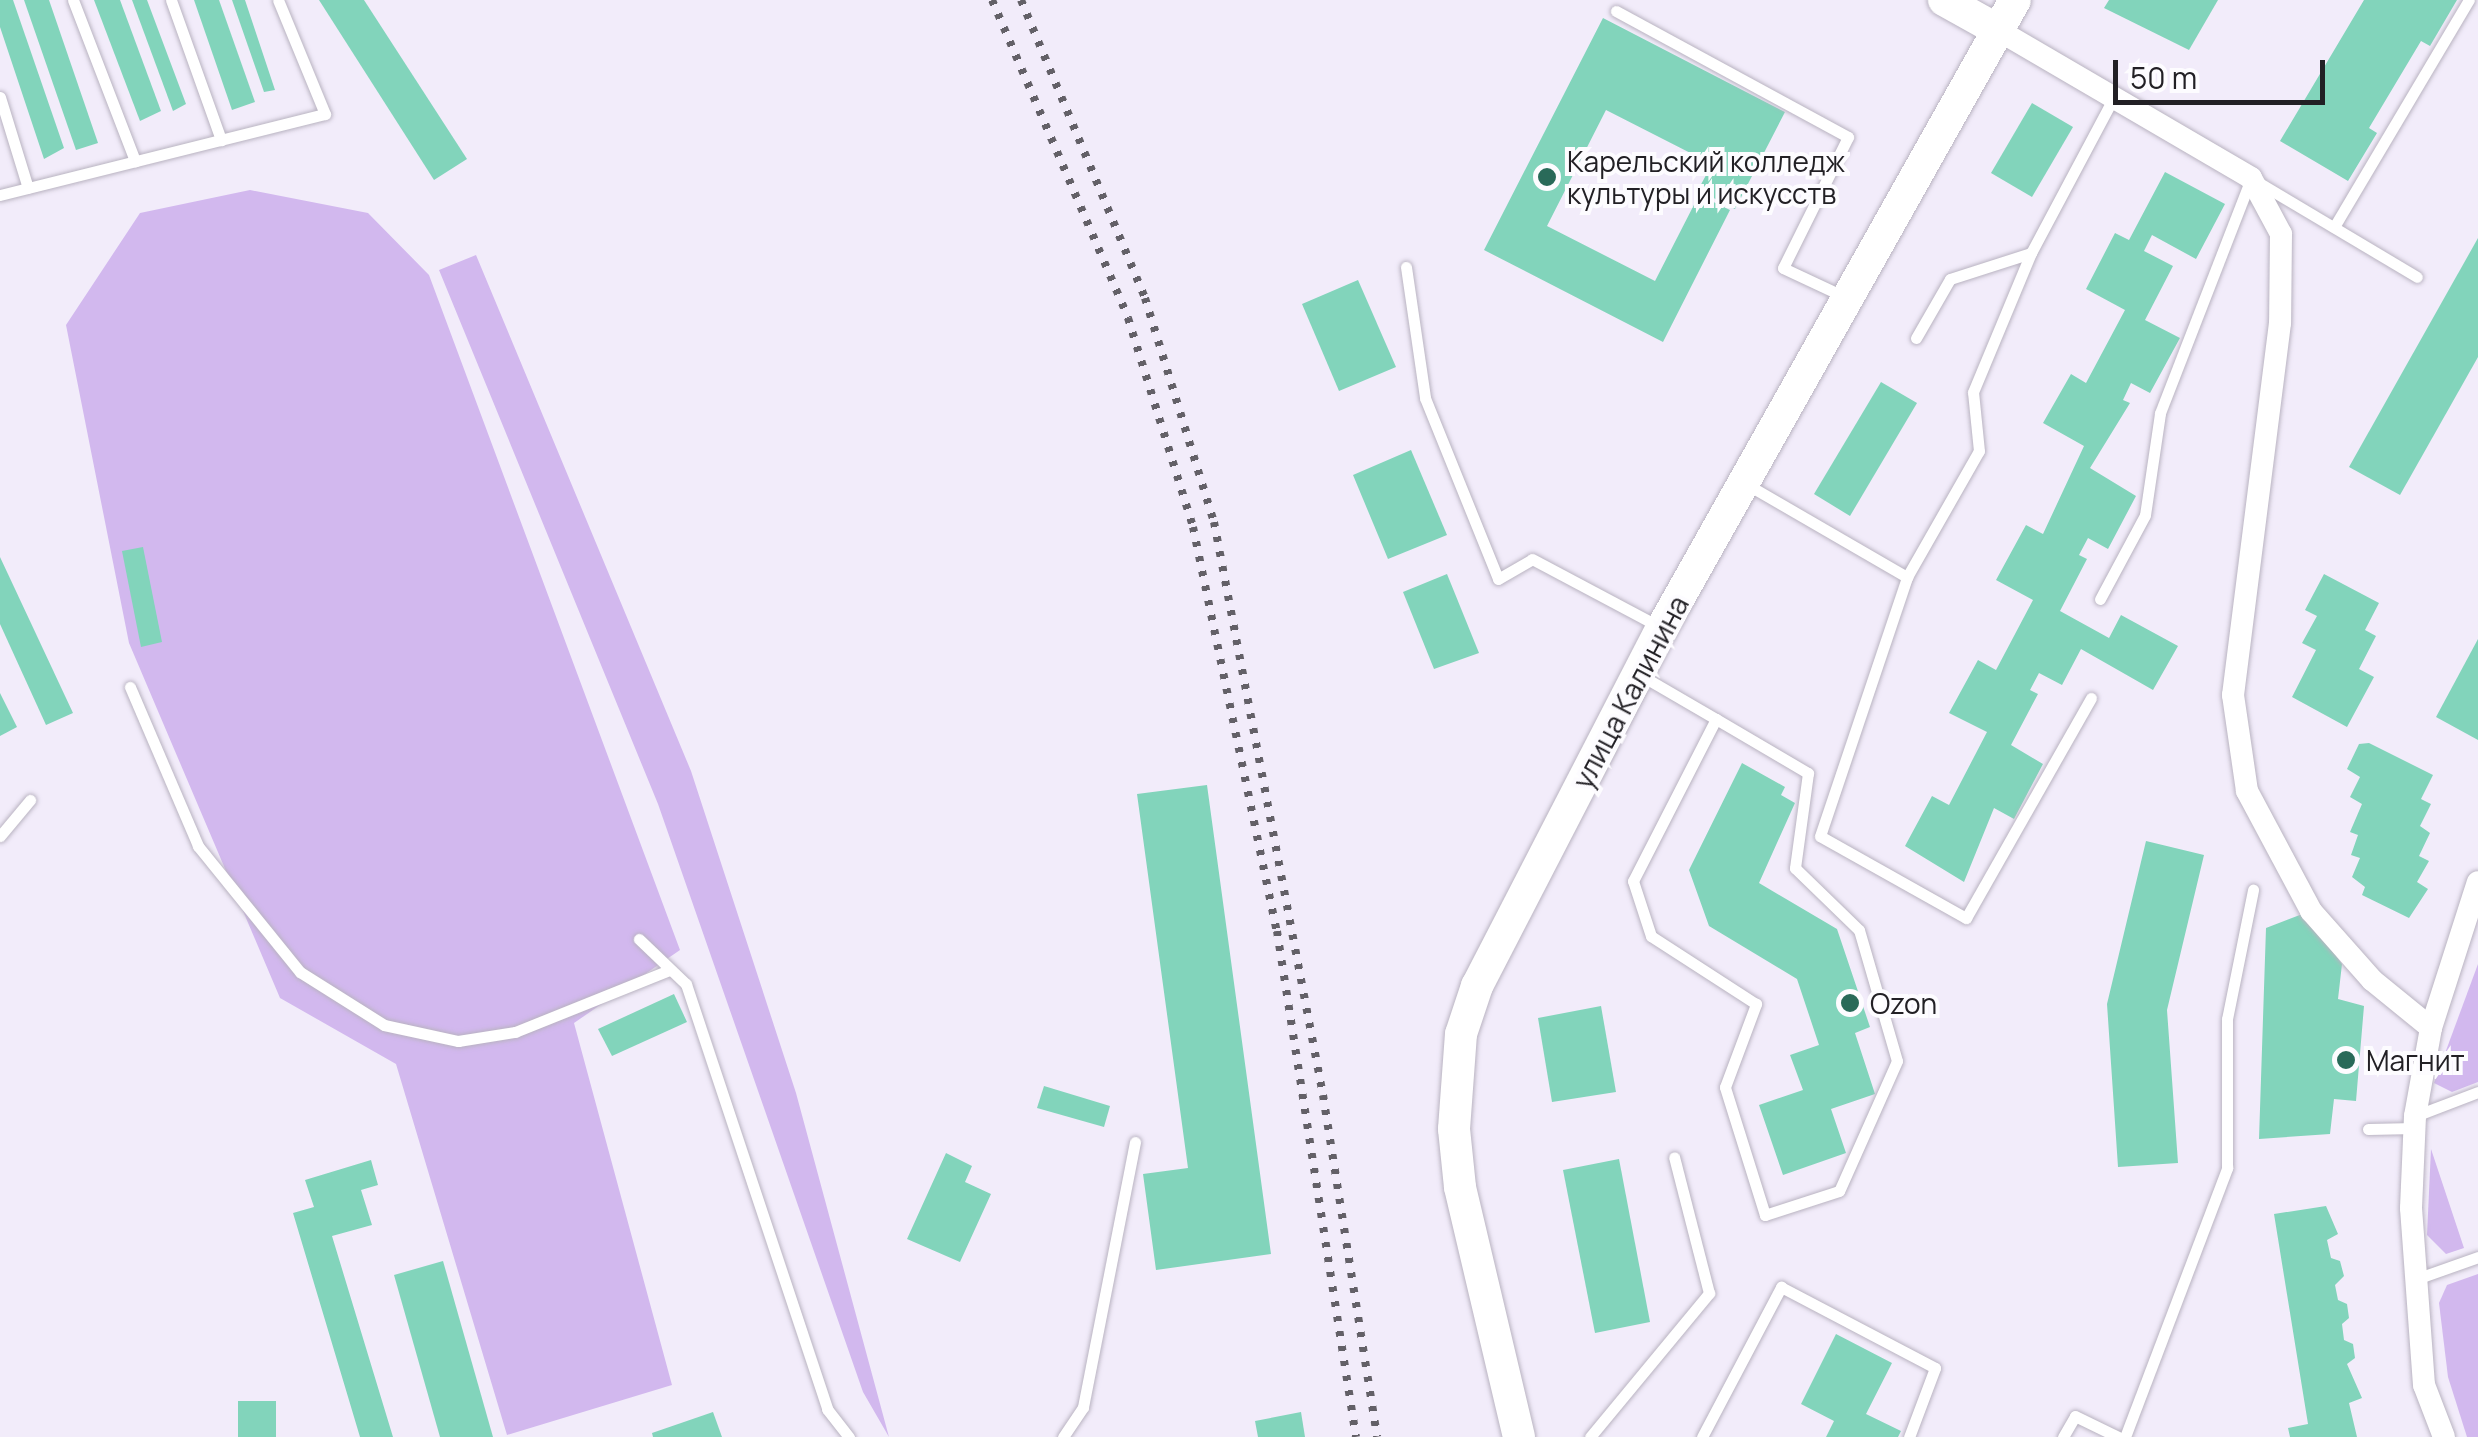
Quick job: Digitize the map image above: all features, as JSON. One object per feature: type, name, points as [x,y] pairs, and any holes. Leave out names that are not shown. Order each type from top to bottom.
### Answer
[{"type":"main road","points":[[1944,0],[1998,30]]},
{"type":"main road","name":"улица Калинина","points":[[1521,1436],[1460,1187],[1454,1129],[1462,1034],[1476,986],[1662,628],[1748,485],[2015,0]]},
{"type":"street","points":[[1998,30],[2251,178],[2281,234],[2280,323],[2232,695],[2247,791],[2290,876],[2344,952],[2431,1028]]},
{"type":"street","points":[[2444,1437],[2424,1385],[2416,1279],[2415,1122],[2431,1028],[2478,882]]},
{"type":"lane","points":[[73,0],[135,161]]},
{"type":"lane","points":[[172,0],[221,140]]},
{"type":"lane","points":[[0,195],[325,114],[278,0]]},
{"type":"lane","points":[[2334,227],[2469,0]]},
{"type":"lane","points":[[1616,11],[1848,137],[1783,268],[1850,300]]},
{"type":"lane","points":[[0,97],[28,188]]},
{"type":"lane","points":[[2091,698],[1966,918],[1820,836],[1907,577],[1979,452],[1972,392],[2031,252],[2114,97]]},
{"type":"lane","points":[[2100,599],[2145,515],[2160,413],[2251,178],[2417,277]]},
{"type":"lane","points":[[1916,338],[1950,280],[2031,252]]},
{"type":"lane","points":[[1406,266],[1426,398],[1498,579],[1532,559],[1662,628]]},
{"type":"lane","points":[[1748,485],[1907,577]]},
{"type":"lane","points":[[1638,674],[1716,719],[1808,774],[1794,868],[1859,930],[1898,1060],[1839,1190],[1765,1215],[1726,1087],[1756,1004],[1651,936],[1633,881],[1716,719]]},
{"type":"lane","points":[[130,687],[198,846],[300,972],[384,1025],[458,1042],[515,1032],[669,970]]},
{"type":"lane","points":[[0,836],[30,800]]},
{"type":"lane","points":[[2063,1437],[2075,1416],[2121,1437],[2227,1168],[2227,1019],[2253,890]]},
{"type":"lane","points":[[639,939],[652,945],[669,970],[686,984],[827,1410],[849,1437]]},
{"type":"lane","points":[[2368,1129],[2415,1122],[2478,1092]]},
{"type":"lane","points":[[1064,1437],[1083,1407],[1135,1142]]},
{"type":"lane","points":[[1590,1437],[1709,1293],[1674,1157]]},
{"type":"lane","points":[[2416,1279],[2478,1257]]},
{"type":"lane","points":[[1702,1437],[1782,1287],[1935,1368],[1910,1437]]},
{"type":"shaded area","points":[[250,190],[368,213],[429,275],[680,950],[574,1023],[672,1385],[507,1435],[396,1064],[280,998],[129,643],[66,325],[140,213]]},
{"type":"shaded area","points":[[476,255],[691,771],[796,1093],[889,1437],[863,1392],[658,804],[439,270]]},
{"type":"shaded area","points":[[2478,964],[2478,1082],[2452,1092],[2434,1083]]},
{"type":"shaded area","points":[[2431,1149],[2464,1248],[2446,1254],[2427,1235]]},
{"type":"shaded area","points":[[2478,1274],[2478,1437],[2467,1437],[2448,1377],[2439,1303],[2447,1285]]},
{"type":"building","points":[[0,0],[13,0],[64,148],[44,159],[0,27]]},
{"type":"building","points":[[24,0],[49,0],[98,143],[76,150]]},
{"type":"building","points":[[94,0],[120,0],[161,111],[140,121]]},
{"type":"building","points":[[132,0],[147,0],[186,104],[173,111]]},
{"type":"building","points":[[194,0],[219,0],[255,102],[232,110]]},
{"type":"building","points":[[232,0],[245,0],[275,90],[264,92]]},
{"type":"building","points":[[319,0],[364,0],[467,159],[434,180]]},
{"type":"building","points":[[2109,0],[2218,0],[2189,50],[2104,8]]},
{"type":"building","points":[[2364,0],[2457,0],[2430,46],[2421,41],[2369,128],[2377,133],[2348,181],[2280,141]]},
{"type":"building","name":"Карельский колледж культуры и искусств","points":[[1603,18],[1785,112],[1735,209],[1698,190],[1712,164],[1606,110],[1547,226],[1655,281],[1699,195],[1730,210],[1663,342],[1484,250]]},
{"type":"building","points":[[2032,103],[2073,127],[2032,197],[1991,173]]},
{"type":"building","points":[[2165,172],[2225,204],[2196,259],[2152,235],[2144,251],[2173,266],[2145,320],[2180,338],[2150,393],[2131,383],[2123,400],[2130,403],[2090,468],[2136,496],[2108,549],[2088,538],[2079,555],[2087,559],[2060,611],[2109,638],[2121,615],[2178,646],[2153,690],[2081,649],[2062,685],[2039,673],[2030,690],[2038,694],[2011,745],[2043,764],[2014,819],[1994,808],[1964,882],[1905,846],[1932,796],[1949,805],[1987,732],[1949,713],[1978,660],[1996,670],[2033,600],[1996,580],[2026,525],[2043,534],[2084,446],[2043,423],[2071,374],[2086,383],[2125,310],[2086,289],[2115,233],[2129,240]]},
{"type":"building","points":[[2478,238],[2478,357],[2400,495],[2349,467]]},
{"type":"building","points":[[1358,280],[1396,367],[1339,391],[1302,304]]},
{"type":"building","points":[[1881,382],[1917,403],[1850,516],[1814,494]]},
{"type":"building","points":[[1411,450],[1447,535],[1388,559],[1353,475]]},
{"type":"building","points":[[143,547],[162,642],[141,647],[122,551]]},
{"type":"building","points":[[0,557],[73,713],[46,725],[0,624]]},
{"type":"building","points":[[1447,574],[1479,653],[1434,669],[1403,592]]},
{"type":"building","points":[[2324,574],[2379,603],[2365,630],[2376,636],[2359,669],[2374,677],[2347,727],[2292,697],[2316,650],[2302,643],[2317,616],[2305,610]]},
{"type":"building","points":[[2478,639],[2478,740],[2436,717]]},
{"type":"building","points":[[0,693],[17,727],[0,736]]},
{"type":"building","points":[[2369,743],[2433,775],[2421,799],[2431,804],[2420,826],[2430,833],[2419,856],[2429,861],[2417,882],[2428,889],[2409,918],[2362,895],[2365,887],[2352,877],[2360,858],[2351,855],[2358,835],[2350,832],[2362,804],[2350,797],[2360,777],[2347,769],[2359,744]]},
{"type":"building","points":[[1742,763],[1785,787],[1781,795],[1795,803],[1759,883],[1837,929],[1870,1027],[1855,1033],[1875,1094],[1831,1109],[1846,1153],[1783,1175],[1759,1105],[1803,1090],[1790,1055],[1819,1045],[1797,979],[1709,926],[1689,870]]},
{"type":"building","points":[[1207,785],[1271,1254],[1156,1270],[1143,1174],[1188,1168],[1137,794]]},
{"type":"building","points":[[2146,841],[2204,855],[2167,1010],[2178,1163],[2118,1167],[2107,1004]]},
{"type":"building","points":[[2305,913],[2342,964],[2338,999],[2364,1006],[2356,1101],[2334,1099],[2330,1134],[2259,1139],[2266,928]]},
{"type":"building","points":[[674,994],[687,1022],[612,1056],[598,1029]]},
{"type":"building","points":[[1601,1006],[1616,1092],[1552,1102],[1538,1018]]},
{"type":"building","points":[[1044,1086],[1110,1106],[1104,1127],[1037,1108]]},
{"type":"building","points":[[946,1153],[972,1166],[965,1182],[991,1194],[960,1262],[907,1239]]},
{"type":"building","points":[[1619,1159],[1650,1322],[1595,1333],[1563,1170]]},
{"type":"building","points":[[371,1160],[378,1185],[361,1190],[372,1225],[332,1236],[393,1437],[360,1437],[293,1213],[314,1207],[305,1180]]},
{"type":"building","points":[[2326,1206],[2338,1234],[2327,1240],[2331,1258],[2340,1261],[2344,1276],[2335,1285],[2338,1300],[2347,1304],[2349,1318],[2342,1324],[2344,1340],[2353,1344],[2355,1358],[2347,1364],[2362,1398],[2349,1403],[2357,1437],[2290,1437],[2288,1428],[2308,1424],[2274,1214]]},
{"type":"building","points":[[443,1261],[493,1437],[440,1437],[394,1275]]},
{"type":"building","points":[[1836,1334],[1892,1363],[1866,1414],[1901,1431],[1898,1437],[1826,1437],[1834,1421],[1801,1404]]},
{"type":"building","points":[[238,1401],[276,1401],[276,1437],[238,1437]]},
{"type":"building","points":[[713,1412],[722,1437],[653,1437],[652,1433]]},
{"type":"building","points":[[1301,1412],[1305,1437],[1258,1437],[1255,1421]]},
{"type":"railway","points":[[992,0],[1128,318],[1193,527],[1277,931],[1356,1437]]},
{"type":"railway","points":[[1021,0],[1145,298],[1214,522],[1323,1095],[1377,1437]]},
{"type":"place","name":"Карельский колледж культуры и искусств","points":[[1547,177]]},
{"type":"place","name":"Ozon","points":[[1850,1003]]},
{"type":"place","name":"Магнит","points":[[2346,1060]]}]
